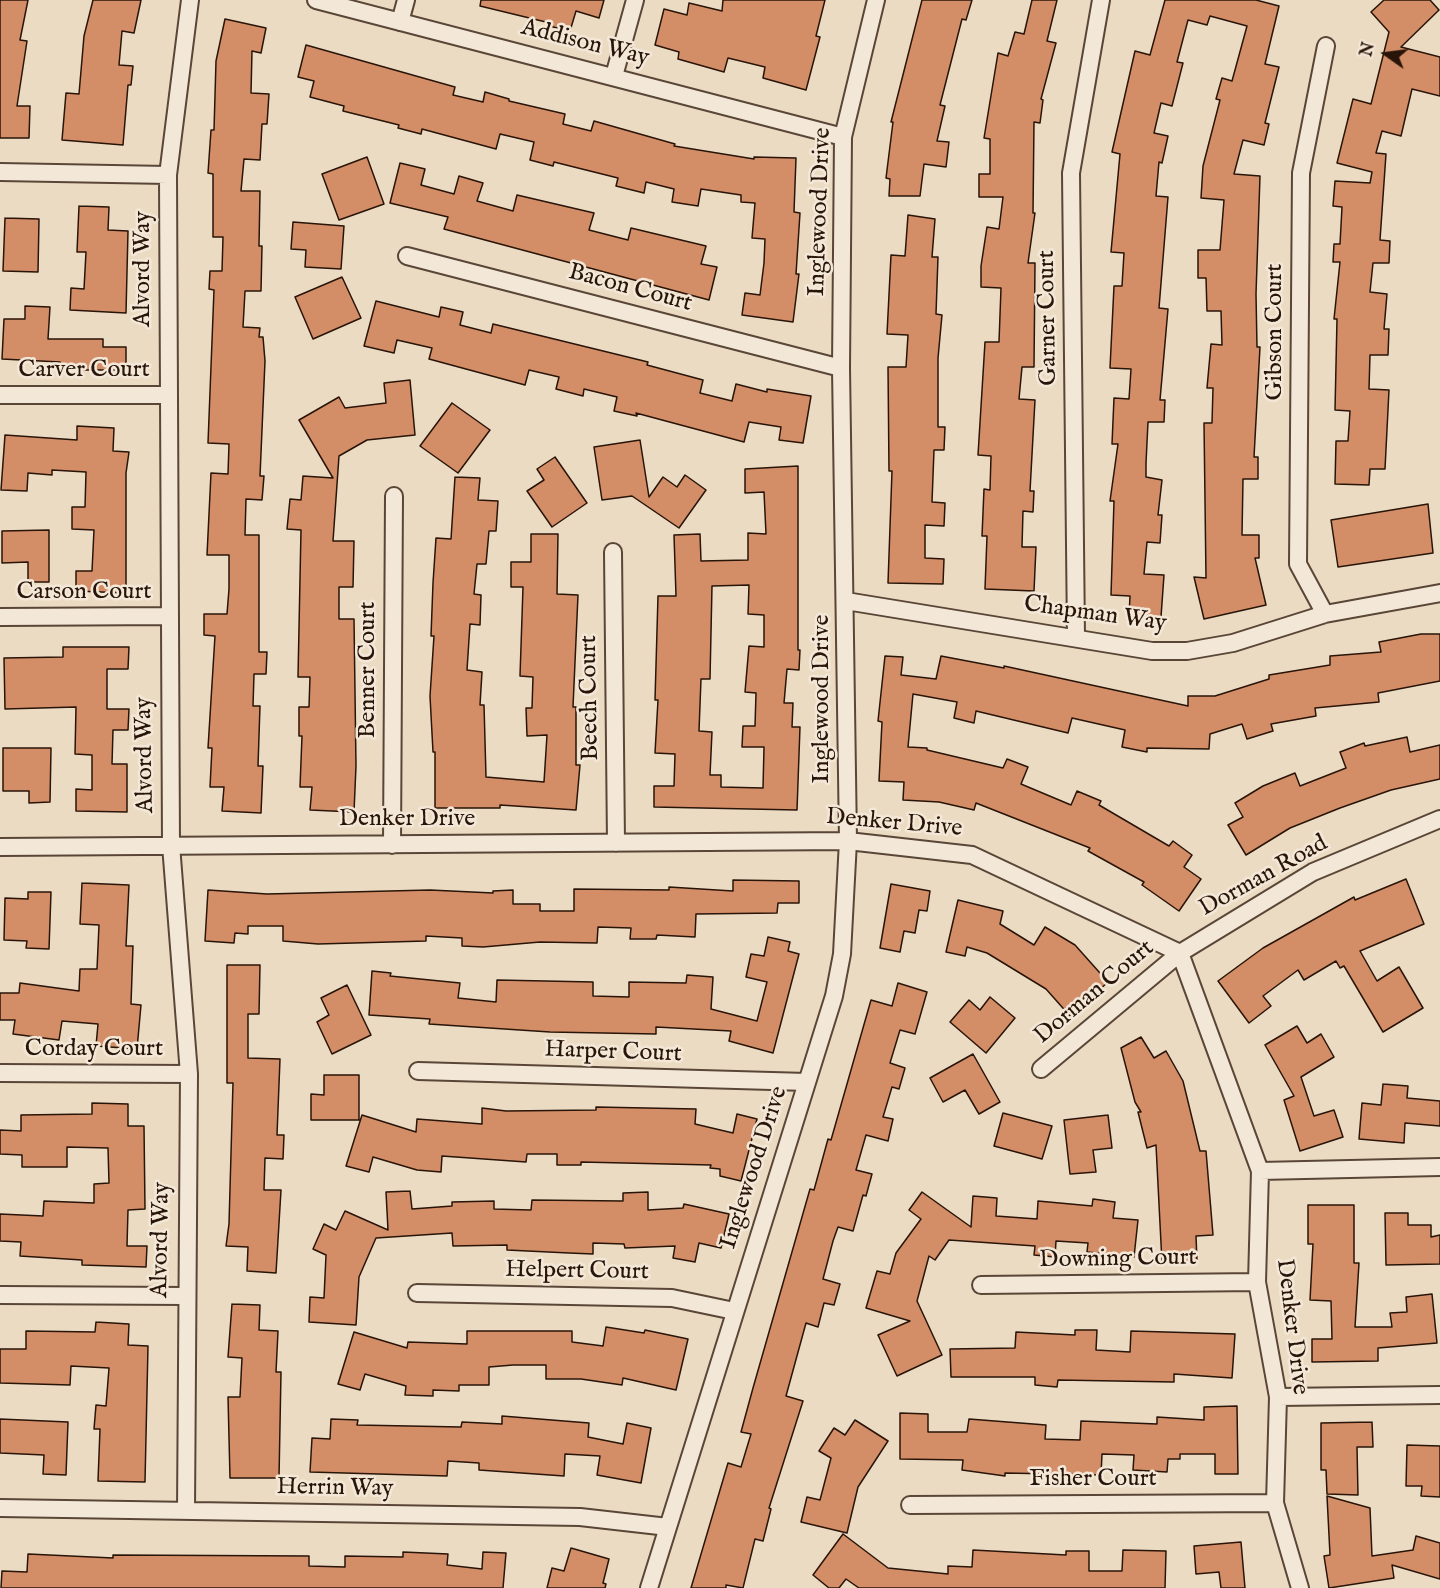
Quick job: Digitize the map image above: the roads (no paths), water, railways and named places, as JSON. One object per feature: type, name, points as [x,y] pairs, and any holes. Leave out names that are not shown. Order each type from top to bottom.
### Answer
[{"type":"street","name":"Alvord Way","points":[[186,1511],[185,1296],[189,1074],[171,845],[168,175],[190,0]]},
{"type":"street","name":"Addison Way","points":[[316,0],[843,137]]},
{"type":"street","points":[[400,22],[406,0]]},
{"type":"street","points":[[614,76],[635,0]]},
{"type":"street","name":"Inglewood Drive","points":[[649,1588],[834,996],[842,954],[848,841],[841,368],[843,137],[876,0]]},
{"type":"street","name":"Garner Court","points":[[1076,637],[1071,173],[1101,0]]},
{"type":"street","name":"Gibson Court","points":[[1325,614],[1299,564],[1299,552],[1301,173],[1326,46]]},
{"type":"street","points":[[0,172],[168,175]]},
{"type":"street","name":"Bacon Court","points":[[407,256],[841,368]]},
{"type":"street","name":"Carver Court","points":[[0,395],[168,395]]},
{"type":"street","name":"Benner Court","points":[[392,845],[394,496]]},
{"type":"street","name":"Beech Court","points":[[613,552],[616,843]]},
{"type":"street","name":"Chapman Way","points":[[846,601],[1152,651],[1187,651],[1233,643],[1325,614],[1440,592]]},
{"type":"street","name":"Carson Court","points":[[0,617],[169,616]]},
{"type":"street","name":"Dorman Road","points":[[1180,953],[1313,872],[1440,819]]},
{"type":"street","name":"Denker Drive","points":[[0,847],[848,841],[972,855],[1180,953],[1260,1171],[1257,1282],[1278,1398],[1275,1503],[1300,1588]]},
{"type":"street","name":"Dorman Court","points":[[1041,1069],[1180,953]]},
{"type":"street","name":"Harper Court","points":[[418,1071],[807,1082]]},
{"type":"street","name":"Corday Court","points":[[0,1073],[189,1074]]},
{"type":"street","points":[[1260,1171],[1440,1167]]},
{"type":"street","name":"Downing Court","points":[[981,1285],[1257,1282]]},
{"type":"street","name":"Helpert Court","points":[[417,1293],[672,1298],[734,1311]]},
{"type":"street","points":[[0,1295],[185,1296]]},
{"type":"street","points":[[1278,1398],[1440,1395]]},
{"type":"street","name":"Fisher Court","points":[[910,1505],[1275,1503]]},
{"type":"street","name":"Herrin Way","points":[[0,1508],[580,1517],[668,1527]]}]
